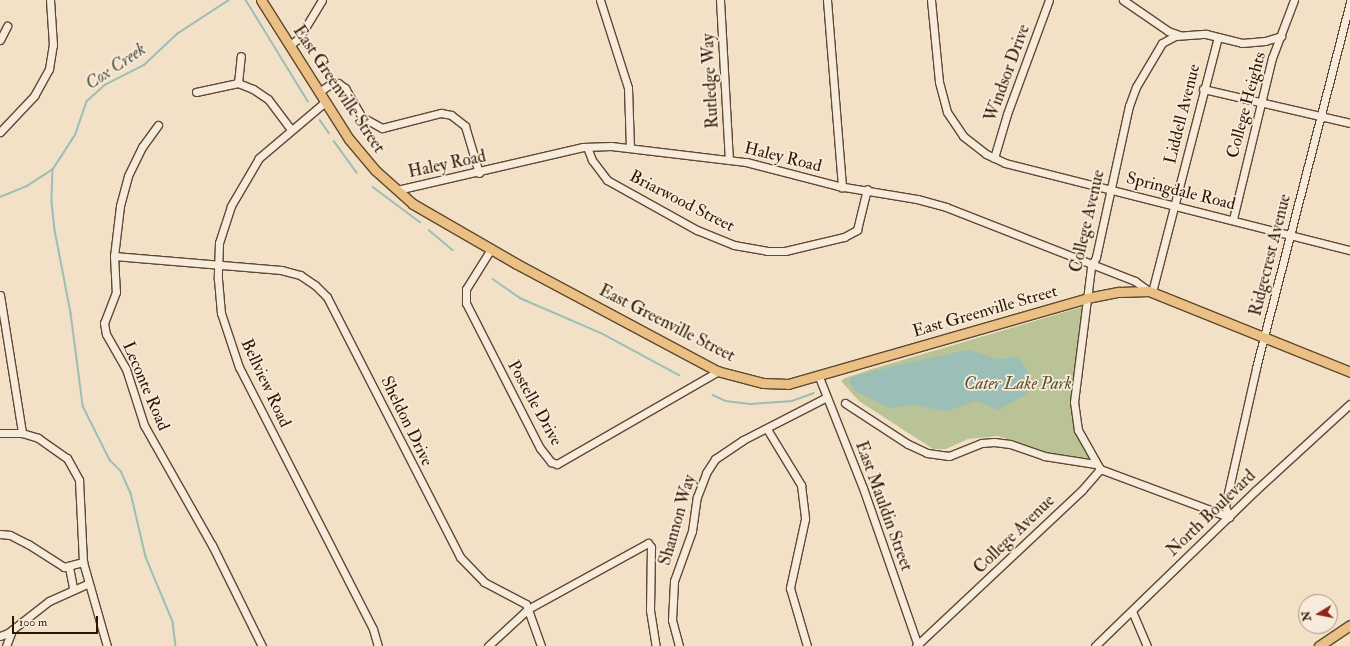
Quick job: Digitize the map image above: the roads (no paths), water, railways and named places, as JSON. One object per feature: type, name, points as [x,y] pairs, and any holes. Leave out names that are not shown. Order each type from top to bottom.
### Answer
[{"type":"main road","name":"East Greenville Street","points":[[261,0],[362,157],[397,190],[431,215],[491,249],[719,371],[763,383],[788,384],[819,377],[1087,298],[1119,292],[1150,291],[1350,372]]},
{"type":"main road","points":[[1319,646],[1350,625]]},
{"type":"street","points":[[0,132],[34,96],[48,69],[53,45],[50,0]]},
{"type":"street","points":[[290,45],[299,38],[322,0]]},
{"type":"street","points":[[600,0],[628,88],[630,148]]},
{"type":"street","name":"Rutledge Way","points":[[720,0],[728,160]]},
{"type":"street","points":[[826,0],[842,187]]},
{"type":"street","name":"Springdale Road","points":[[931,0],[939,82],[947,112],[963,136],[994,158],[1005,163],[1350,250]]},
{"type":"street","name":"Windsor Drive","points":[[994,158],[1007,114],[1050,0]]},
{"type":"street","points":[[1123,0],[1168,31],[1179,35]]},
{"type":"street","name":"College Heights","points":[[1232,220],[1272,58],[1294,0]]},
{"type":"street","name":"Ridgecrest Avenue","points":[[1229,517],[1225,506],[1290,235],[1350,1]]},
{"type":"street","points":[[0,40],[8,26]]},
{"type":"street","name":"College Avenue","points":[[918,646],[1082,490],[1097,467],[1078,430],[1074,402],[1092,264],[1096,257],[1129,106],[1136,88],[1162,43],[1179,35],[1206,34],[1242,43],[1265,41],[1281,36]]},
{"type":"street","name":"Liddell Avenue","points":[[1150,291],[1175,205],[1203,89],[1218,37]]},
{"type":"street","points":[[238,83],[241,56]]},
{"type":"street","points":[[319,92],[332,82],[338,83],[344,88],[362,117],[382,128],[440,113],[451,114],[465,126],[479,173]]},
{"type":"street","points":[[196,92],[238,83],[268,98],[291,129]]},
{"type":"street","points":[[1203,89],[1293,111],[1322,115],[1350,123]]},
{"type":"street","name":"Bellview Road","points":[[326,102],[291,129],[259,158],[231,206],[219,243],[218,264],[221,313],[239,367],[372,629],[378,646]]},
{"type":"street","name":"Leconte Road","points":[[158,125],[142,147],[128,176],[120,206],[114,256],[116,292],[104,323],[106,334],[126,369],[144,425],[212,545],[262,646]]},
{"type":"street","name":"Haley Road","points":[[397,190],[479,173],[588,147],[630,148],[728,160],[842,187],[867,189],[946,207],[1135,281],[1150,291]]},
{"type":"street","name":"Briarwood Street","points":[[588,147],[592,160],[607,180],[697,230],[734,245],[767,251],[785,251],[844,237],[857,230],[867,189]]},
{"type":"street","name":"Postelle Drive","points":[[491,249],[466,289],[466,303],[540,448],[551,462],[557,464],[564,461],[719,371]]},
{"type":"street","name":"Sheldon Drive","points":[[114,256],[281,270],[300,275],[328,297],[460,557],[484,582],[518,598],[528,609]]},
{"type":"street","points":[[1,295],[22,433]]},
{"type":"street","name":"East Mauldin Street","points":[[819,377],[863,488],[918,646]]},
{"type":"street","name":"Shannon Way","points":[[679,646],[672,620],[674,581],[692,531],[697,497],[706,472],[715,459],[743,440],[827,397]]},
{"type":"street","points":[[845,403],[908,444],[927,454],[949,456],[982,442],[1010,444],[1044,456],[1097,467],[1229,517]]},
{"type":"street","name":"North Boulevard","points":[[1095,646],[1229,517],[1350,404]]},
{"type":"street","points":[[766,429],[801,485],[805,519],[790,588],[807,646]]},
{"type":"street","points":[[0,433],[22,433],[55,449],[67,458],[76,470],[81,492],[83,562],[87,584],[107,646]]},
{"type":"street","points":[[0,534],[10,535],[28,544],[58,564],[69,567],[83,562]]},
{"type":"street","name":"Shannon Way","points":[[528,609],[646,543],[651,547],[650,610],[656,646]]},
{"type":"street","points":[[69,567],[73,588]]},
{"type":"street","points":[[0,636],[12,630],[49,601],[73,588],[87,584]]},
{"type":"street","points":[[488,646],[528,609],[541,646]]},
{"type":"street","points":[[1132,611],[1147,646]]},
{"type":"street","points":[[6,646],[12,630]]},
{"type":"water","points":[[968,350],[998,359],[1019,357],[1031,376],[1027,394],[998,410],[976,401],[946,411],[912,405],[889,408],[855,391],[849,381],[852,377],[901,364]]},
{"type":"waterway","name":"Cox Creek","points":[[0,197],[27,186],[53,169],[75,135],[87,101],[105,85],[144,65],[177,34],[229,0]]},
{"type":"waterway","points":[[246,0],[308,101]]},
{"type":"waterway","points":[[320,120],[329,133]]},
{"type":"waterway","points":[[334,141],[357,173]]},
{"type":"waterway","points":[[53,169],[52,202],[55,230],[71,313],[83,406],[110,460],[121,471],[131,493],[146,557],[173,622],[176,646]]},
{"type":"waterway","points":[[373,187],[420,222]]},
{"type":"waterway","points":[[429,230],[453,250]]},
{"type":"waterway","points":[[493,279],[520,298],[601,333],[679,375]]},
{"type":"waterway","points":[[713,395],[726,401],[752,404],[792,401],[814,393]]},
{"type":"park label","name":"Cater Lake Park","points":[[1018,384]]}]
